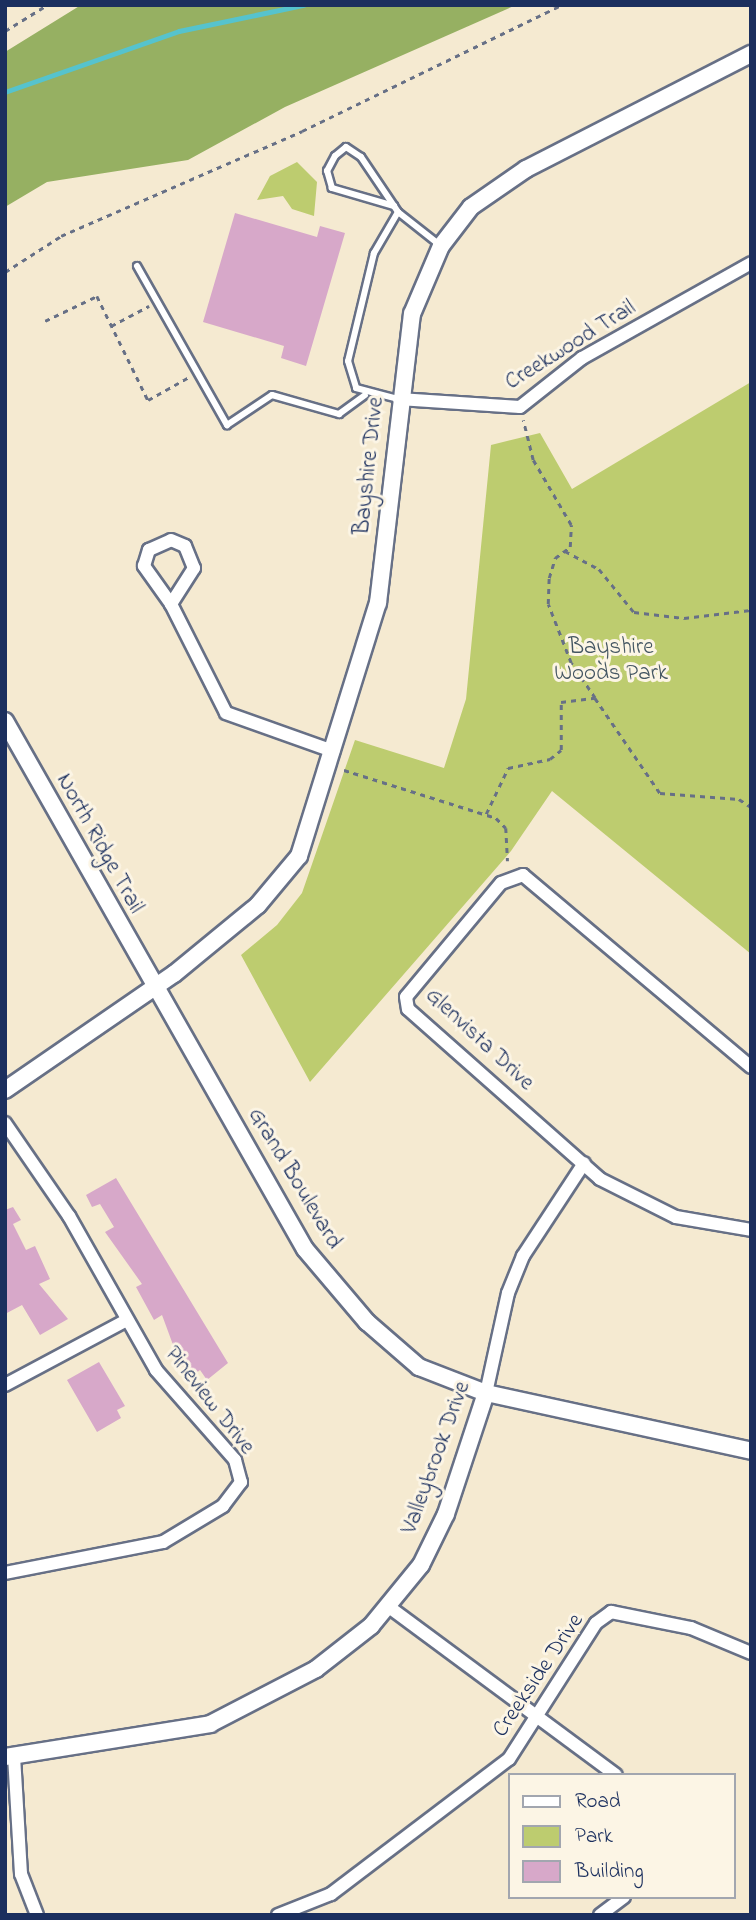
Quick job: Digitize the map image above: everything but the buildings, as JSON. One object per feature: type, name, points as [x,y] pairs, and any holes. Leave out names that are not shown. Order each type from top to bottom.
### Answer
[{"type":"street","name":"Bayshire Drive","points":[[5,1090],[153,987],[258,905],[299,856],[379,603],[399,400],[421,282],[441,246],[471,207],[526,169],[751,54]]},
{"type":"street","name":"Creekwood Trail","points":[[399,400],[520,407],[582,358],[751,263]]},
{"type":"street","points":[[171,604],[194,568],[186,547],[171,540],[149,550],[144,566],[171,604],[226,713],[333,751]]},
{"type":"street","name":"North Ridge Trail","points":[[5,721],[153,987]]},
{"type":"street","name":"Glenvista Drive","points":[[751,1067],[536,880],[512,876],[411,986],[406,1003],[584,1163],[643,1205],[751,1230]]},
{"type":"street","name":"Grand Boulevard","points":[[153,987],[305,1249],[367,1322],[419,1367],[486,1393],[751,1451]]},
{"type":"street","name":"Pineview Drive","points":[[5,1123],[69,1216],[125,1321],[156,1370],[234,1461],[241,1482],[223,1506],[163,1542],[5,1573]]},
{"type":"street","name":"Valleybrook Drive","points":[[10,1756],[210,1724],[317,1669],[388,1607],[421,1565],[446,1514],[486,1393],[508,1293],[584,1163]]},
{"type":"street","points":[[5,1385],[125,1321]]},
{"type":"street","points":[[388,1607],[536,1722],[613,1773]]},
{"type":"street","name":"Creekside Drive","points":[[278,1915],[331,1894],[509,1759],[536,1722],[596,1623],[611,1612],[691,1628],[751,1653]]},
{"type":"street","points":[[10,1756],[21,1874],[37,1915]]},
{"type":"street","points":[[600,1915],[621,1899]]},
{"type":"lane","points":[[396,209],[332,188],[327,171],[335,156],[346,148],[361,157],[396,209],[441,246]]},
{"type":"lane","points":[[396,209],[374,253],[356,309],[348,361],[356,388],[366,395],[399,400]]},
{"type":"lane","points":[[137,266],[227,425],[272,395],[339,414],[366,395]]},
{"type":"path","points":[[5,31],[47,5]]},
{"type":"path","points":[[5,272],[61,236],[302,131],[562,5]]},
{"type":"path","points":[[45,321],[97,296],[148,400],[197,372]]},
{"type":"path","points":[[111,326],[157,302]]},
{"type":"path","points":[[523,420],[533,460],[571,525],[565,551],[555,558],[548,604],[571,663],[660,793],[739,799],[751,807]]},
{"type":"path","points":[[565,551],[599,569],[634,612],[684,618],[751,610]]},
{"type":"path","points":[[485,814],[508,768],[550,760],[561,750],[561,702],[595,698]]},
{"type":"path","points":[[344,770],[456,811],[485,814],[506,828],[508,861]]},
{"type":"green space","points":[[81,5],[516,5],[285,107],[188,160],[47,182],[5,207],[5,52]]},
{"type":"green space","points":[[297,162],[317,182],[314,216],[292,209],[283,196],[257,200],[270,176]]},
{"type":"green space","name":"Bayshire Woods Park","points":[[751,382],[751,954],[552,791],[511,851],[310,1082],[241,955],[277,925],[302,893],[355,740],[444,768],[466,699],[491,445],[540,433],[572,489]]},
{"type":"waterway","points":[[5,92],[179,31],[303,5]]}]
